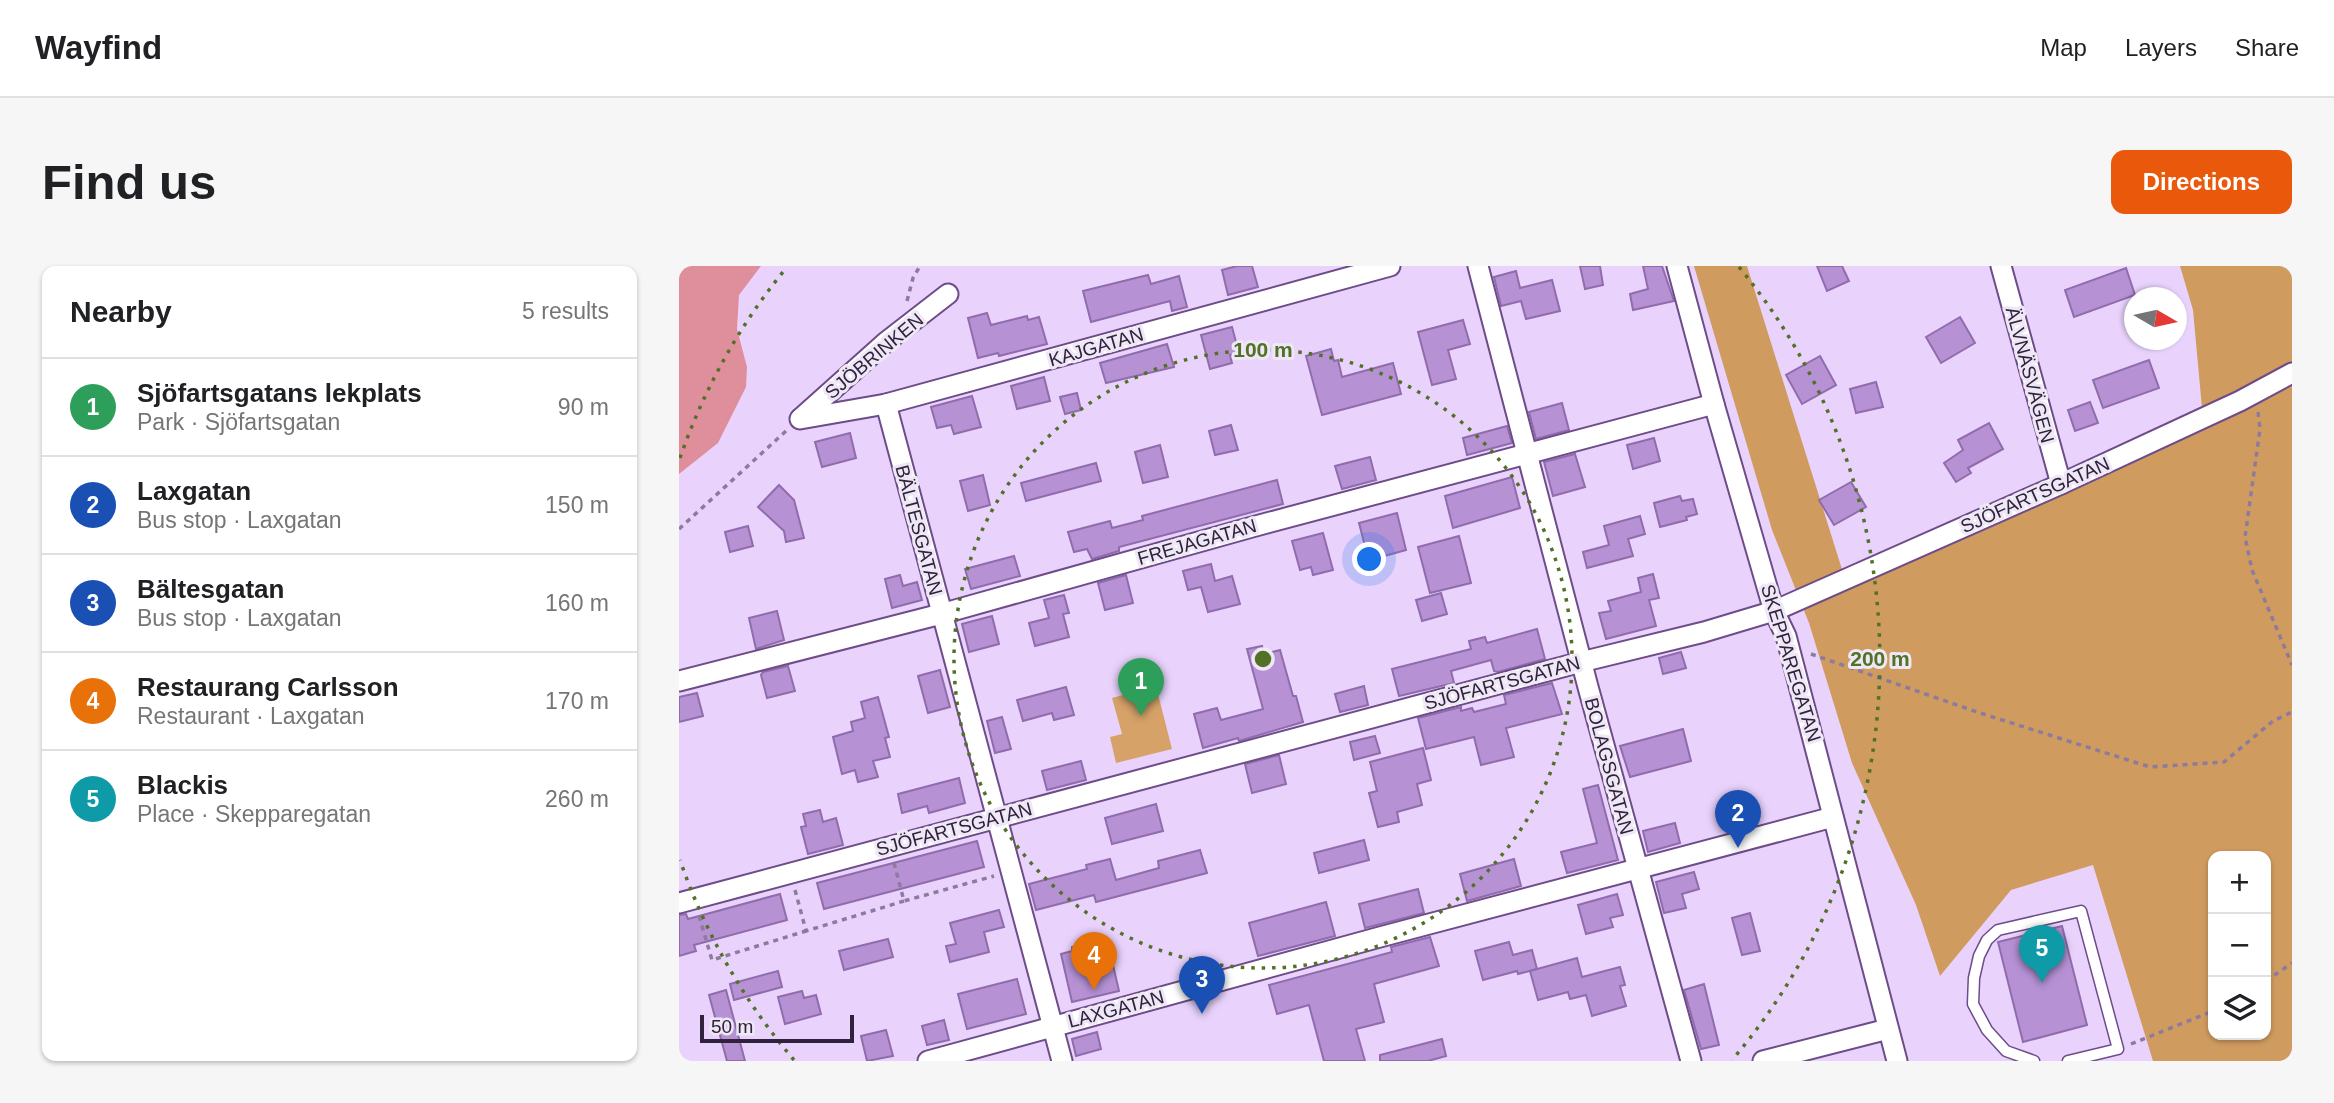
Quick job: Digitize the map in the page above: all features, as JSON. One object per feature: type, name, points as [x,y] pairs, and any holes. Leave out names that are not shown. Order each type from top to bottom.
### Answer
[{"type":"street","name":"KAJGATAN","points":[[800,419],[886,404],[1390,266]]},
{"type":"street","name":"BOLAGSGATAN","points":[[1478,266],[1581,662],[1691,1061]]},
{"type":"street","name":"SKEPPAREGATAN","points":[[1677,266],[1714,404],[1775,611],[1789,647],[1897,1061]]},
{"type":"street","name":"ÄLVNÄSVÄGEN","points":[[2001,266],[2061,484]]},
{"type":"street","name":"SJÖBRINKEN","points":[[800,419],[906,326],[948,294]]},
{"type":"street","name":"SJÖFARTSGATAN","points":[[679,903],[1775,611],[2061,484],[2256,393],[2292,373]]},
{"type":"street","name":"BÄLTESGATAN","points":[[886,404],[1062,1061]]},
{"type":"street","name":"FREJAGATAN","points":[[679,681],[941,614],[1252,527],[1714,404]]},
{"type":"street","name":"LAXGATAN","points":[[927,1061],[1833,817]]},
{"type":"street","points":[[1763,1061],[1888,1029]]},
{"type":"lane","points":[[2034,1061],[2006,1051],[1987,1030],[1973,1004],[1974,978],[1979,956],[1987,940],[1998,930],[2081,911],[2118,1049],[2071,1061]]},
{"type":"path","points":[[906,326],[905,309],[913,278],[920,266]]},
{"type":"path","points":[[2256,393],[2260,429],[2245,537],[2252,570],[2292,665]]},
{"type":"path","points":[[679,528],[800,419]]},
{"type":"path","points":[[1789,647],[1977,712],[2150,767],[2224,762],[2273,721],[2292,712]]},
{"type":"path","points":[[892,859],[904,901]]},
{"type":"path","points":[[698,911],[712,960],[904,901],[1000,875]]},
{"type":"path","points":[[794,886],[806,931]]},
{"type":"path","points":[[2271,978],[2292,963]]},
{"type":"path","points":[[2118,1049],[2208,1013]]},
{"type":"path","points":[[2288,1061],[2292,1056]]},
{"type":"shaded area","points":[[679,266],[761,266],[739,295],[737,329],[747,367],[746,387],[718,443],[679,474]]},
{"type":"shaded area","points":[[1694,266],[1747,266],[1845,579],[2203,419],[2193,310],[2180,266],[2292,266],[2292,1061],[2153,1061],[2093,865],[2011,890],[1940,976],[1916,905],[1852,763],[1809,623],[1772,530]]},
{"type":"shaded area","points":[[1156,686],[1172,749],[1116,763],[1110,737],[1122,734],[1112,698]]},
{"type":"building","points":[[1252,266],[1258,287],[1228,295],[1222,270]]},
{"type":"building","points":[[1580,266],[1600,266],[1603,285],[1585,289]]},
{"type":"building","points":[[1643,266],[1662,266],[1674,301],[1633,310],[1630,294],[1648,289]]},
{"type":"building","points":[[1817,266],[1842,266],[1849,281],[1827,291]]},
{"type":"building","points":[[2126,268],[2132,287],[2124,287],[2124,299],[2074,317],[2065,290]]},
{"type":"building","points":[[1516,271],[1520,288],[1552,280],[1560,311],[1526,319],[1521,301],[1501,306],[1494,277]]},
{"type":"building","points":[[1148,275],[1151,284],[1179,276],[1187,307],[1172,311],[1170,301],[1091,322],[1083,291]]},
{"type":"building","points":[[987,313],[991,325],[1027,316],[1028,320],[1039,317],[1047,344],[999,356],[998,353],[978,358],[968,318]]},
{"type":"building","points":[[1960,317],[1975,343],[1941,363],[1926,337]]},
{"type":"building","points":[[1463,320],[1470,344],[1448,350],[1456,379],[1432,385],[1418,332]]},
{"type":"building","points":[[1232,327],[1239,353],[1230,355],[1232,363],[1210,369],[1201,335]]},
{"type":"building","points":[[1167,344],[1174,367],[1106,383],[1100,363]]},
{"type":"building","points":[[1331,349],[1334,361],[1338,360],[1342,377],[1393,363],[1401,394],[1322,415],[1306,356]]},
{"type":"building","points":[[1820,356],[1836,385],[1802,404],[1786,375]]},
{"type":"building","points":[[2149,360],[2159,388],[2103,408],[2093,380]]},
{"type":"building","points":[[1044,377],[1050,401],[1017,409],[1011,386]]},
{"type":"building","points":[[1876,382],[1883,407],[1856,413],[1850,389]]},
{"type":"building","points":[[1077,393],[1081,410],[1065,414],[1060,397]]},
{"type":"building","points":[[972,396],[981,427],[954,434],[951,425],[937,428],[931,407]]},
{"type":"building","points":[[2090,402],[2098,423],[2075,431],[2068,410]]},
{"type":"building","points":[[1562,403],[1569,430],[1536,439],[1529,412]]},
{"type":"building","points":[[1989,423],[2003,449],[1968,468],[1971,473],[1956,482],[1944,463],[1963,450],[1958,440]]},
{"type":"building","points":[[1231,425],[1238,450],[1215,455],[1209,431]]},
{"type":"building","points":[[1507,426],[1512,443],[1467,455],[1463,438]]},
{"type":"building","points":[[850,433],[856,458],[822,467],[815,442]]},
{"type":"building","points":[[1654,438],[1660,461],[1633,469],[1627,445]]},
{"type":"building","points":[[1160,445],[1168,477],[1143,483],[1135,452]]},
{"type":"building","points":[[1575,454],[1585,487],[1553,496],[1544,462]]},
{"type":"building","points":[[1370,457],[1376,480],[1342,489],[1335,466]]},
{"type":"building","points":[[1096,463],[1101,481],[1026,501],[1021,483]]},
{"type":"building","points":[[983,475],[990,505],[968,511],[960,481]]},
{"type":"building","points":[[1512,477],[1520,508],[1453,528],[1445,496]]},
{"type":"building","points":[[1277,480],[1283,504],[1119,547],[1119,551],[1092,559],[1087,549],[1074,552],[1068,532],[1110,521],[1112,528],[1143,520],[1142,516]]},
{"type":"building","points":[[1851,482],[1866,507],[1834,525],[1819,500]]},
{"type":"building","points":[[779,485],[794,500],[804,538],[786,542],[784,531],[758,507]]},
{"type":"building","points":[[1680,496],[1682,501],[1693,499],[1697,514],[1686,517],[1687,520],[1660,527],[1654,503]]},
{"type":"building","points":[[1397,513],[1406,550],[1381,557],[1378,547],[1366,550],[1359,523]]},
{"type":"building","points":[[1640,516],[1645,534],[1628,539],[1633,556],[1587,568],[1583,552],[1609,545],[1604,526]]},
{"type":"building","points":[[748,526],[753,546],[730,552],[725,532]]},
{"type":"building","points":[[1323,533],[1333,570],[1313,575],[1311,567],[1300,570],[1292,541]]},
{"type":"building","points":[[1459,536],[1471,583],[1430,593],[1418,547]]},
{"type":"building","points":[[1014,556],[1020,576],[971,589],[965,569]]},
{"type":"building","points":[[1211,564],[1215,581],[1232,576],[1240,604],[1208,612],[1201,587],[1188,590],[1183,571]]},
{"type":"building","points":[[1653,574],[1659,598],[1649,600],[1656,626],[1606,639],[1599,613],[1611,611],[1608,601],[1641,592],[1638,578]]},
{"type":"building","points":[[900,575],[903,586],[917,582],[922,600],[892,608],[885,579]]},
{"type":"building","points":[[1126,575],[1133,603],[1105,610],[1098,583]]},
{"type":"building","points":[[1441,593],[1447,614],[1422,621],[1416,600]]},
{"type":"building","points":[[1064,595],[1069,613],[1063,614],[1069,637],[1035,646],[1029,623],[1049,618],[1044,600]]},
{"type":"building","points":[[777,611],[784,640],[756,649],[749,618]]},
{"type":"building","points":[[992,616],[999,644],[969,652],[962,624]]},
{"type":"building","points":[[1537,629],[1545,659],[1498,672],[1494,671],[1491,660],[1451,671],[1454,683],[1399,696],[1392,669],[1471,649],[1469,641],[1485,637],[1487,643]]},
{"type":"building","points":[[1262,646],[1264,654],[1280,650],[1303,722],[1239,741],[1238,738],[1203,748],[1194,714],[1217,708],[1221,720],[1263,709],[1247,649]]},
{"type":"building","points":[[1681,652],[1686,668],[1663,674],[1659,658]]},
{"type":"building","points":[[788,666],[795,691],[767,698],[761,675],[763,672]]},
{"type":"building","points":[[940,670],[950,707],[928,713],[918,676]]},
{"type":"building","points":[[1552,683],[1562,714],[1506,728],[1514,757],[1481,765],[1474,737],[1426,749],[1418,718],[1461,707],[1461,711],[1472,708],[1474,712],[1506,704],[1504,695]]},
{"type":"building","points":[[1364,686],[1368,705],[1340,712],[1335,694]]},
{"type":"building","points":[[1066,687],[1074,715],[1054,720],[1052,713],[1023,721],[1017,700]]},
{"type":"building","points":[[697,693],[703,716],[679,722],[679,697]]},
{"type":"building","points":[[878,697],[889,737],[885,738],[890,757],[873,761],[878,777],[858,782],[855,770],[842,774],[833,737],[853,731],[851,722],[865,718],[861,702]]},
{"type":"building","points":[[1002,717],[1011,749],[995,753],[987,721]]},
{"type":"building","points":[[1683,729],[1691,761],[1630,777],[1620,746]]},
{"type":"building","points":[[1375,736],[1380,753],[1354,760],[1350,742]]},
{"type":"building","points":[[1423,748],[1431,780],[1417,784],[1422,805],[1397,812],[1399,822],[1378,827],[1369,793],[1377,791],[1370,762]]},
{"type":"building","points":[[1279,755],[1286,784],[1252,793],[1245,764]]},
{"type":"building","points":[[1081,761],[1086,780],[1047,790],[1042,771]]},
{"type":"building","points":[[959,778],[965,803],[929,813],[927,806],[902,813],[898,794]]},
{"type":"building","points":[[1598,785],[1618,860],[1567,873],[1561,852],[1597,843],[1583,789]]},
{"type":"building","points":[[1156,804],[1163,831],[1112,844],[1105,818]]},
{"type":"building","points":[[820,810],[823,822],[836,818],[843,845],[808,854],[801,827],[806,826],[803,814]]},
{"type":"building","points":[[1675,823],[1680,843],[1648,852],[1643,831]]},
{"type":"building","points":[[1364,840],[1369,860],[1319,873],[1314,853]]},
{"type":"building","points":[[977,841],[984,867],[824,909],[817,883]]},
{"type":"building","points":[[1200,850],[1207,873],[1096,902],[1094,895],[1036,910],[1029,884],[1087,869],[1086,865],[1110,859],[1116,880],[1159,868],[1158,861]]},
{"type":"building","points":[[1514,859],[1521,886],[1467,901],[1460,874]]},
{"type":"building","points":[[1694,872],[1699,889],[1682,894],[1686,908],[1664,913],[1656,882]]},
{"type":"building","points":[[1418,889],[1424,913],[1365,928],[1359,904]]},
{"type":"building","points":[[780,894],[787,920],[694,945],[696,951],[679,956],[679,915],[686,914],[688,919]]},
{"type":"building","points":[[1617,894],[1623,915],[1610,918],[1613,927],[1586,934],[1578,905]]},
{"type":"building","points":[[1326,902],[1335,936],[1258,956],[1249,923]]},
{"type":"building","points":[[999,910],[1004,927],[984,932],[989,952],[950,962],[946,946],[956,944],[950,923]]},
{"type":"building","points":[[1750,913],[1760,951],[1742,955],[1732,918]]},
{"type":"building","points":[[2062,926],[2087,1025],[2023,1042],[1998,942]]},
{"type":"building","points":[[1430,937],[1439,966],[1374,984],[1384,1022],[1356,1029],[1365,1061],[1324,1061],[1309,1005],[1277,1014],[1269,985],[1392,952],[1391,947]]},
{"type":"building","points":[[888,939],[893,957],[844,970],[839,951]]},
{"type":"building","points":[[1107,939],[1119,991],[1072,1002],[1061,954],[1072,951],[1072,947]]},
{"type":"building","points":[[1509,942],[1513,955],[1532,950],[1537,969],[1483,980],[1475,951]]},
{"type":"building","points":[[1577,958],[1582,977],[1620,967],[1625,985],[1620,986],[1626,1006],[1592,1016],[1586,995],[1570,999],[1568,992],[1538,1000],[1530,971]]},
{"type":"building","points":[[778,971],[782,987],[734,1000],[730,984]]},
{"type":"building","points":[[1017,979],[1026,1014],[967,1029],[958,994]]},
{"type":"building","points":[[1704,984],[1719,1045],[1701,1049],[1684,990]]},
{"type":"building","points":[[726,990],[745,1061],[727,1061],[709,995]]},
{"type":"building","points":[[802,991],[804,998],[816,995],[821,1014],[785,1024],[778,997]]},
{"type":"building","points":[[944,1020],[949,1040],[927,1045],[922,1026]]},
{"type":"building","points":[[886,1030],[893,1056],[867,1061],[861,1036]]},
{"type":"building","points":[[1097,1032],[1101,1049],[1076,1056],[1072,1039]]},
{"type":"building","points":[[1442,1039],[1446,1056],[1428,1061],[1380,1061],[1380,1055]]},
{"type":"place","name":"Sjöfartsgatans lekplats","points":[[1141,716]]},
{"type":"place","name":"Laxgatan","points":[[1738,848]]},
{"type":"place","name":"Blackis","points":[[2042,983]]},
{"type":"place","name":"Restaurang Carlsson","points":[[1094,990]]},
{"type":"place","name":"Bältesgatan","points":[[1202,1014]]}]
